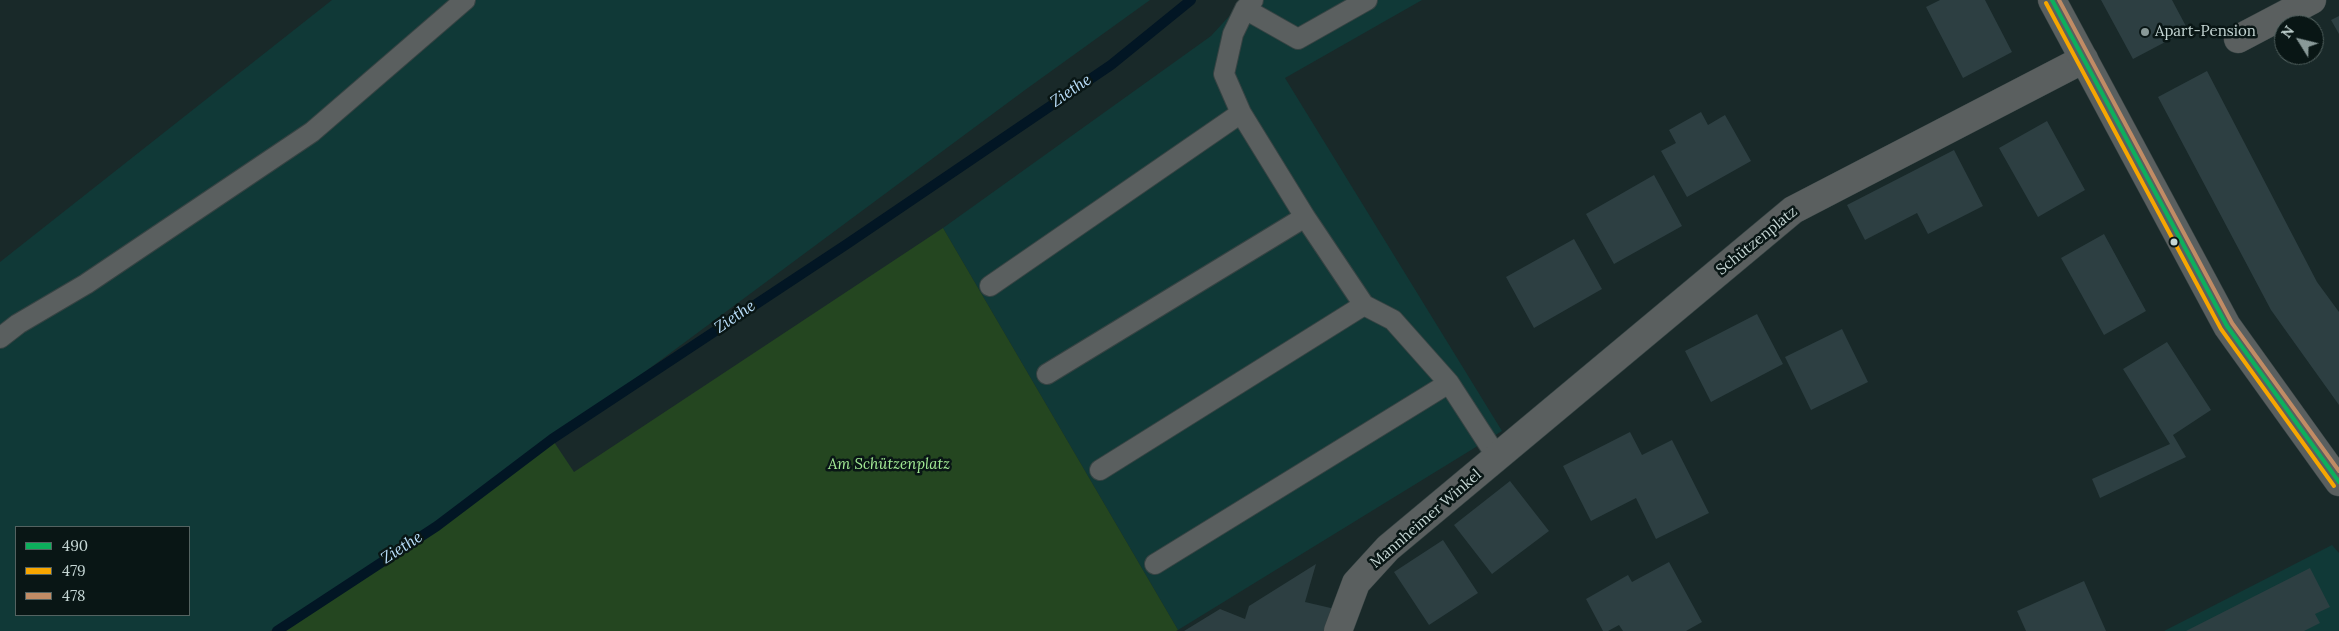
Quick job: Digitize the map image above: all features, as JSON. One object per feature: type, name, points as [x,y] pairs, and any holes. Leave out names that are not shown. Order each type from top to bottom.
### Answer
[{"type":"street","points":[[2052,0],[2227,326],[2339,482]]},
{"type":"street","points":[[2238,39],[2312,0]]},
{"type":"street","name":"Schützenplatz","points":[[1505,449],[1794,210],[2084,59]]},
{"type":"street","name":"Mannheimer Winkel","points":[[1338,631],[1356,583],[1388,548],[1505,449]]},
{"type":"lane","points":[[0,338],[18,324],[86,284],[312,132],[465,0]]},
{"type":"lane","points":[[1367,0],[1298,39],[1249,4],[1233,34],[1224,74],[1241,113],[1305,217],[1364,305],[1393,320],[1505,449]]},
{"type":"lane","points":[[990,286],[1241,113]]},
{"type":"lane","points":[[1048,374],[1305,217]]},
{"type":"lane","points":[[1100,470],[1364,305]]},
{"type":"lane","points":[[1155,564],[1449,384]]},
{"type":"shaded area","points":[[332,0],[1150,0],[1025,90],[437,526],[270,631],[0,631],[0,262]]},
{"type":"shaded area","points":[[1244,0],[1422,0],[1285,78],[1502,431],[1178,630],[943,228],[1211,36]]},
{"type":"shaded area","points":[[2332,545],[2339,553],[2339,631],[2164,631]]},
{"type":"green space","name":"Am Schützenplatz","points":[[943,228],[1178,630],[277,631],[437,526],[552,439],[574,472]]},
{"type":"building","points":[[1940,0],[1985,0],[2012,52],[1963,78],[1926,7]]},
{"type":"building","points":[[2101,0],[2172,0],[2188,30],[2133,59]]},
{"type":"building","points":[[2339,16],[2339,34],[2331,20]]},
{"type":"building","points":[[2207,71],[2317,282],[2339,312],[2339,405],[2271,310],[2158,97]]},
{"type":"building","points":[[1701,112],[1708,125],[1725,115],[1751,161],[1687,197],[1661,151],[1676,143],[1669,130]]},
{"type":"building","points":[[2047,121],[2085,190],[2038,217],[1999,148]]},
{"type":"building","points":[[1954,150],[1983,206],[1928,234],[1917,213],[1865,240],[1847,205]]},
{"type":"building","points":[[1654,175],[1682,226],[1614,264],[1586,214]]},
{"type":"building","points":[[2104,234],[2146,311],[2104,335],[2061,258]]},
{"type":"building","points":[[1574,239],[1602,289],[1534,328],[1506,277]]},
{"type":"building","points":[[1757,314],[1783,364],[1711,402],[1685,351]]},
{"type":"building","points":[[1842,329],[1868,382],[1811,410],[1785,357]]},
{"type":"building","points":[[2167,342],[2211,410],[2173,435],[2186,457],[2100,498],[2092,479],[2170,444],[2123,369]]},
{"type":"building","points":[[1630,432],[1642,455],[1672,440],[1709,513],[1656,539],[1636,498],[1591,521],[1563,466]]},
{"type":"building","points":[[1510,481],[1549,531],[1492,574],[1454,525]]},
{"type":"building","points":[[1443,540],[1478,593],[1429,625],[1394,572]]},
{"type":"building","points":[[1669,562],[1702,622],[1686,631],[1623,631],[1619,625],[1608,631],[1603,631],[1586,599],[1628,575],[1632,582]]},
{"type":"building","points":[[1316,564],[1305,602],[1335,609],[1328,631],[1184,631],[1220,609],[1245,619],[1249,606]]},
{"type":"building","points":[[2310,568],[2330,607],[2315,614],[2320,623],[2304,631],[2186,631]]},
{"type":"building","points":[[2084,581],[2106,631],[2026,631],[2017,611]]},
{"type":"waterway","name":"Ziethe","points":[[277,631],[437,526],[552,439],[847,244],[1111,65],[1191,0]]},
{"type":"transit line","name":"490","points":[[2052,0],[2227,326],[2339,482]]},
{"type":"transit line","name":"478","points":[[2059,0],[2232,323],[2339,471]]},
{"type":"transit line","name":"479","points":[[2046,3],[2221,329],[2334,486]]},
{"type":"place","name":"Apart-Pension","points":[[2145,32]]}]
